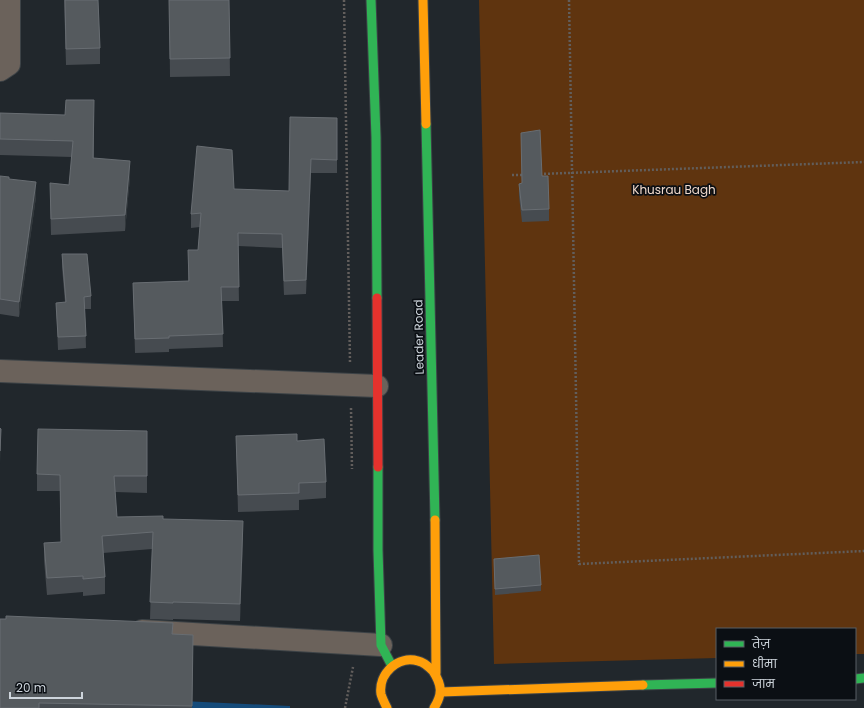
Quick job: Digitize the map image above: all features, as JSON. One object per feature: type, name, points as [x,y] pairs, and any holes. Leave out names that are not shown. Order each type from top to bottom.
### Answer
[{"type":"main road","points":[[371,0],[376,137],[378,550],[381,645],[392,666]]},
{"type":"main road","name":"Leader Road","points":[[423,0],[432,393],[436,673],[440,682],[440,692]]},
{"type":"main road","points":[[384,706],[380,693],[381,683],[385,673],[392,666],[401,661],[411,659],[421,661],[430,666],[436,673]]},
{"type":"main road","points":[[434,708],[438,701],[440,692],[716,683]]},
{"type":"street","points":[[0,70],[9,64],[10,0]]},
{"type":"street","points":[[0,371],[377,386]]},
{"type":"street","points":[[119,630],[381,645]]},
{"type":"path","points":[[344,0],[352,471]]},
{"type":"path","points":[[569,0],[579,564],[864,551]]},
{"type":"path","points":[[534,174],[864,162]]},
{"type":"path","points":[[512,175],[527,175]]},
{"type":"path","points":[[345,708],[357,643]]},
{"type":"green space","name":"Khusrau Bagh","points":[[479,0],[864,0],[864,654],[856,654],[856,628],[716,628],[716,658],[494,664]]},
{"type":"water","points":[[182,701],[290,706],[290,708],[182,708]]},
{"type":"building","points":[[65,0],[98,0],[100,48],[66,49]]},
{"type":"building","points":[[169,0],[229,0],[230,58],[170,59]]},
{"type":"building","points":[[66,100],[94,100],[93,158],[130,161],[125,215],[51,219],[50,183],[69,185],[73,141],[0,139],[0,113],[65,115]]},
{"type":"building","points":[[290,117],[337,118],[337,160],[311,159],[306,280],[284,281],[282,234],[238,233],[239,287],[221,287],[223,334],[135,339],[133,283],[189,281],[188,250],[198,250],[201,213],[191,214],[197,146],[232,150],[234,189],[289,191]]},
{"type":"building","points":[[540,130],[542,176],[548,176],[549,209],[522,210],[519,184],[522,183],[521,133]]},
{"type":"building","points":[[0,176],[9,177],[9,179],[36,182],[19,302],[0,299]]},
{"type":"building","points":[[62,254],[87,254],[91,296],[84,297],[86,336],[58,337],[56,303],[66,302]]},
{"type":"building","points":[[0,428],[1,429],[0,451]]},
{"type":"building","points":[[38,429],[147,431],[147,476],[114,476],[117,517],[163,516],[163,519],[243,521],[240,604],[150,602],[153,532],[102,536],[105,577],[83,579],[83,576],[47,578],[44,543],[61,542],[60,475],[37,474]]},
{"type":"building","points":[[297,434],[297,441],[324,439],[326,482],[299,483],[299,493],[238,495],[236,436]]},
{"type":"building","points":[[539,555],[541,585],[495,589],[494,559]]},
{"type":"building","points":[[6,616],[173,623],[172,634],[193,635],[192,706],[39,703],[39,708],[0,708],[0,619],[6,619]]},
{"type":"traffic: fast","points":[[371,0],[376,137],[377,298]]},
{"type":"traffic: fast","points":[[426,124],[435,520]]},
{"type":"traffic: fast","points":[[378,467],[378,550],[381,645],[392,666]]},
{"type":"traffic: fast","points":[[856,679],[864,678]]},
{"type":"traffic: fast","points":[[643,685],[716,683]]},
{"type":"traffic: slow","points":[[423,0],[426,124]]},
{"type":"traffic: slow","points":[[435,520],[436,673]]},
{"type":"traffic: slow","points":[[387,708],[381,694],[381,687],[386,673],[397,664],[403,661],[411,660],[428,666],[436,676],[440,685],[440,694],[434,708]]},
{"type":"traffic: slow","points":[[441,692],[643,685]]},
{"type":"traffic: jam","points":[[377,298],[378,467]]}]
